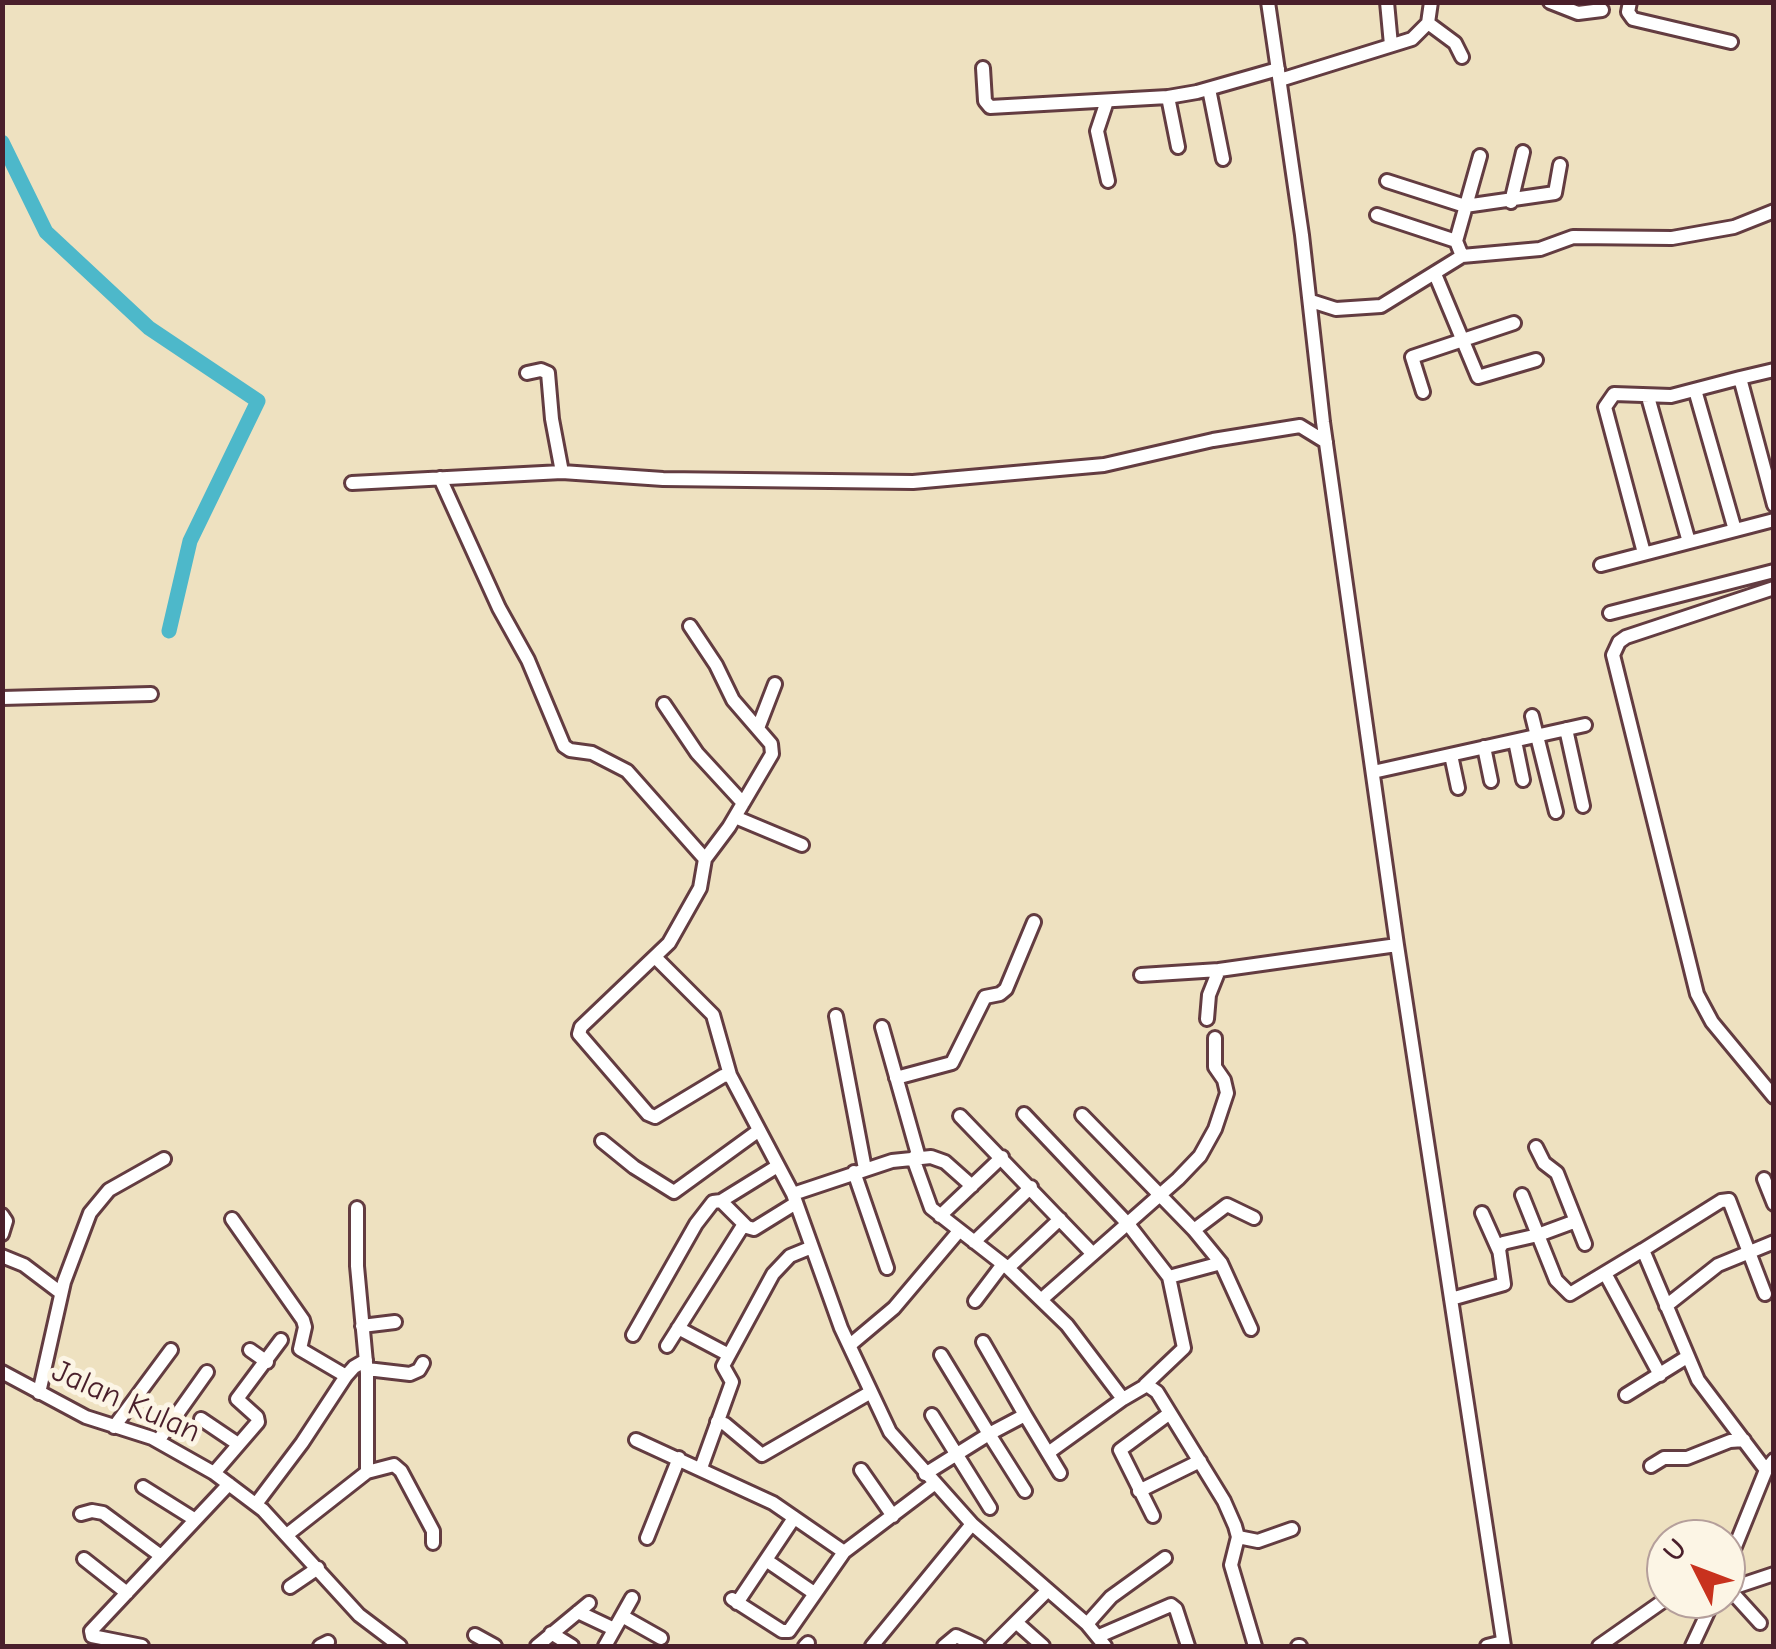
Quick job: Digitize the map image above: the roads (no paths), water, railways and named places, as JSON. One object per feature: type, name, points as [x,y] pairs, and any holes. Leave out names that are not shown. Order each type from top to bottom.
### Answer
[{"type":"street","points":[[1268,2],[1396,946],[1504,1644],[1488,1646]]},
{"type":"street","points":[[1388,2],[1391,44]]},
{"type":"street","points":[[983,68],[985,101],[990,107],[1168,96],[1279,75],[1419,34],[1428,23],[1430,2]]},
{"type":"street","points":[[1550,2],[1578,13],[1602,10]]},
{"type":"street","points":[[1630,2],[1628,12],[1633,19],[1730,42]]},
{"type":"street","points":[[1428,23],[1458,46],[1462,57]]},
{"type":"street","points":[[1209,89],[1223,159]]},
{"type":"street","points":[[1168,96],[1178,147]]},
{"type":"street","points":[[1107,100],[1097,131],[1108,181]]},
{"type":"street","points":[[1511,202],[1522,152]]},
{"type":"street","points":[[1462,256],[1456,241],[1480,156]]},
{"type":"street","points":[[1386,181],[1465,206],[1511,202],[1555,193],[1560,165]]},
{"type":"street","points":[[1311,301],[1336,310],[1381,306],[1462,256],[1540,249],[1573,237],[1672,238],[1734,227],[1774,210]]},
{"type":"street","points":[[1377,215],[1456,241]]},
{"type":"street","points":[[1435,274],[1478,377],[1536,360]]},
{"type":"street","points":[[1423,392],[1412,357],[1514,323]]},
{"type":"street","points":[[528,374],[540,370],[548,373],[560,465]]},
{"type":"street","points":[[1644,554],[1605,408],[1614,394],[1648,397],[1695,390],[1774,370]]},
{"type":"street","points":[[1740,378],[1774,506]]},
{"type":"street","points":[[1695,390],[1735,530]]},
{"type":"street","points":[[1648,397],[1688,542]]},
{"type":"street","points":[[352,483],[560,465],[663,480],[913,482],[1104,465],[1213,440],[1300,426],[1326,442]]},
{"type":"street","points":[[440,478],[499,608],[528,660],[564,746],[592,753],[626,772],[705,859],[700,888],[682,923],[656,958],[581,1027],[581,1038],[648,1114],[655,1116],[730,1075]]},
{"type":"street","points":[[1600,564],[1774,520]]},
{"type":"street","points":[[1610,613],[1774,572]]},
{"type":"street","points":[[1732,582],[1736,598]]},
{"type":"street","points":[[1774,588],[1626,637],[1616,648],[1614,664],[1657,822],[1697,994],[1712,1022],[1774,1097]]},
{"type":"street","points":[[690,626],[733,700],[771,744],[772,754],[705,859]]},
{"type":"street","points":[[758,728],[776,684]]},
{"type":"street","points":[[2,698],[152,694]]},
{"type":"street","points":[[664,704],[697,753],[743,803]]},
{"type":"street","points":[[1532,716],[1556,812]]},
{"type":"street","points":[[1373,772],[1585,725]]},
{"type":"street","points":[[1566,729],[1583,806]]},
{"type":"street","points":[[1514,740],[1524,780]]},
{"type":"street","points":[[1484,747],[1490,782]]},
{"type":"street","points":[[1451,754],[1458,788]]},
{"type":"street","points":[[735,817],[802,845]]},
{"type":"street","points":[[896,1078],[952,1063],[985,997],[1006,989],[1034,922]]},
{"type":"street","points":[[1141,975],[1219,970],[1396,946]]},
{"type":"street","points":[[656,958],[713,1014],[730,1075],[795,1198],[850,1344],[890,1432],[972,1524],[1102,1641],[1170,1605],[1176,1610],[1185,1645]]},
{"type":"street","points":[[1207,1019],[1208,995],[1219,970]]},
{"type":"street","points":[[836,1016],[860,1170],[886,1268]]},
{"type":"street","points":[[882,1027],[927,1201],[1042,1299],[1067,1325],[1123,1399]]},
{"type":"street","points":[[1042,1299],[1200,1156],[1226,1101],[1227,1086],[1215,1067],[1215,1038]]},
{"type":"street","points":[[1024,1114],[1128,1224],[1169,1276],[1184,1348],[1145,1386],[1048,1452]]},
{"type":"street","points":[[1082,1114],[1194,1230],[1221,1264],[1251,1329]]},
{"type":"street","points":[[960,1116],[1092,1253]]},
{"type":"street","points":[[602,1141],[634,1168],[674,1192],[758,1131]]},
{"type":"street","points":[[1536,1147],[1544,1163],[1557,1173],[1586,1244]]},
{"type":"street","points":[[940,1216],[1002,1157]]},
{"type":"street","points":[[722,1200],[744,1224],[754,1229],[795,1198],[860,1170],[916,1158],[945,1162],[972,1186]]},
{"type":"street","points":[[39,1394],[61,1294],[83,1227],[109,1190],[164,1159]]},
{"type":"street","points":[[633,1334],[696,1224],[714,1202],[776,1166]]},
{"type":"street","points":[[1764,1178],[1774,1204]]},
{"type":"street","points":[[974,1242],[1031,1188]]},
{"type":"street","points":[[1522,1195],[1556,1280],[1570,1294],[1726,1200],[1733,1205],[1766,1294]]},
{"type":"street","points":[[1194,1230],[1227,1205],[1254,1218]]},
{"type":"street","points":[[357,1208],[357,1266],[367,1365],[367,1472]]},
{"type":"street","points":[[1450,1298],[1504,1284],[1499,1250],[1482,1213]]},
{"type":"street","points":[[2,1216],[6,1222],[2,1234]]},
{"type":"street","points":[[232,1219],[303,1320],[300,1349],[346,1376]]},
{"type":"street","points":[[975,1301],[1006,1266],[1060,1219]]},
{"type":"street","points":[[1499,1250],[1503,1243],[1576,1221]]},
{"type":"street","points":[[667,1346],[744,1224]]},
{"type":"street","points":[[850,1344],[894,1308],[959,1232]]},
{"type":"street","points":[[1666,1306],[1718,1266],[1774,1242]]},
{"type":"street","points":[[701,1468],[732,1382],[723,1366],[773,1274],[790,1256],[812,1247]]},
{"type":"street","points":[[1643,1250],[1687,1357],[1716,1406],[1770,1465],[1746,1522]]},
{"type":"street","points":[[2,1256],[24,1265],[61,1294]]},
{"type":"street","points":[[1169,1276],[1221,1264]]},
{"type":"street","points":[[1606,1275],[1660,1375]]},
{"type":"street","points":[[362,1326],[395,1322]]},
{"type":"street","points":[[678,1328],[730,1354]]},
{"type":"street","points":[[214,1473],[258,1420],[238,1398],[281,1340]]},
{"type":"street","points":[[983,1342],[1060,1473]]},
{"type":"street","points":[[114,1426],[171,1350]]},
{"type":"street","points":[[250,1350],[267,1362]]},
{"type":"street","points":[[941,1354],[1025,1491]]},
{"type":"street","points":[[1626,1395],[1687,1357]]},
{"type":"street","points":[[256,1504],[302,1444],[346,1376],[367,1365],[410,1374],[419,1370],[422,1363]]},
{"type":"street","name":"Jalan Kulan","points":[[2,1372],[39,1394],[158,1441],[214,1473],[256,1504],[288,1534],[359,1615],[400,1646]]},
{"type":"street","points":[[158,1441],[207,1372]]},
{"type":"street","points":[[1145,1386],[1152,1386],[1224,1501],[1238,1537],[1231,1565],[1255,1646]]},
{"type":"street","points":[[717,1422],[725,1424],[762,1455],[871,1392]]},
{"type":"street","points":[[1153,1516],[1120,1448],[1170,1413]]},
{"type":"street","points":[[932,1415],[990,1508]]},
{"type":"street","points":[[794,1518],[734,1601],[785,1632],[792,1628],[844,1552],[892,1516],[956,1454],[1025,1415]]},
{"type":"street","points":[[201,1419],[238,1444]]},
{"type":"street","points":[[636,1440],[773,1503],[844,1552]]},
{"type":"street","points":[[1651,1466],[1664,1458],[1688,1458],[1730,1441],[1744,1440]]},
{"type":"street","points":[[647,1538],[679,1458]]},
{"type":"street","points":[[1140,1491],[1200,1462]]},
{"type":"street","points":[[288,1534],[367,1472],[387,1466],[399,1468],[434,1531],[433,1544]]},
{"type":"street","points":[[861,1470],[892,1516]]},
{"type":"street","points":[[142,1646],[91,1635],[229,1484]]},
{"type":"street","points":[[143,1486],[194,1519]]},
{"type":"street","points":[[81,1514],[103,1513],[161,1556]]},
{"type":"street","points":[[872,1646],[972,1524]]},
{"type":"street","points":[[1238,1537],[1258,1542],[1292,1529]]},
{"type":"street","points":[[1086,1624],[1110,1597],[1165,1558]]},
{"type":"street","points":[[84,1559],[127,1593]]},
{"type":"street","points":[[766,1560],[814,1593]]},
{"type":"street","points":[[290,1587],[318,1568]]},
{"type":"street","points":[[1746,1584],[1774,1574]]},
{"type":"street","points":[[992,1646],[1048,1590]]},
{"type":"street","points":[[604,1646],[632,1598]]},
{"type":"street","points":[[537,1646],[583,1607],[661,1638]]},
{"type":"street","points":[[1746,1609],[1760,1624]]},
{"type":"street","points":[[1599,1646],[1646,1613]]},
{"type":"street","points":[[1692,1646],[1705,1619]]},
{"type":"street","points":[[1017,1623],[1042,1646]]},
{"type":"street","points":[[551,1633],[572,1646]]},
{"type":"street","points":[[475,1635],[495,1646]]},
{"type":"street","points":[[944,1646],[956,1636],[978,1646]]},
{"type":"waterway","points":[[2,142],[46,232],[149,328],[258,401],[190,541],[169,631]]}]
